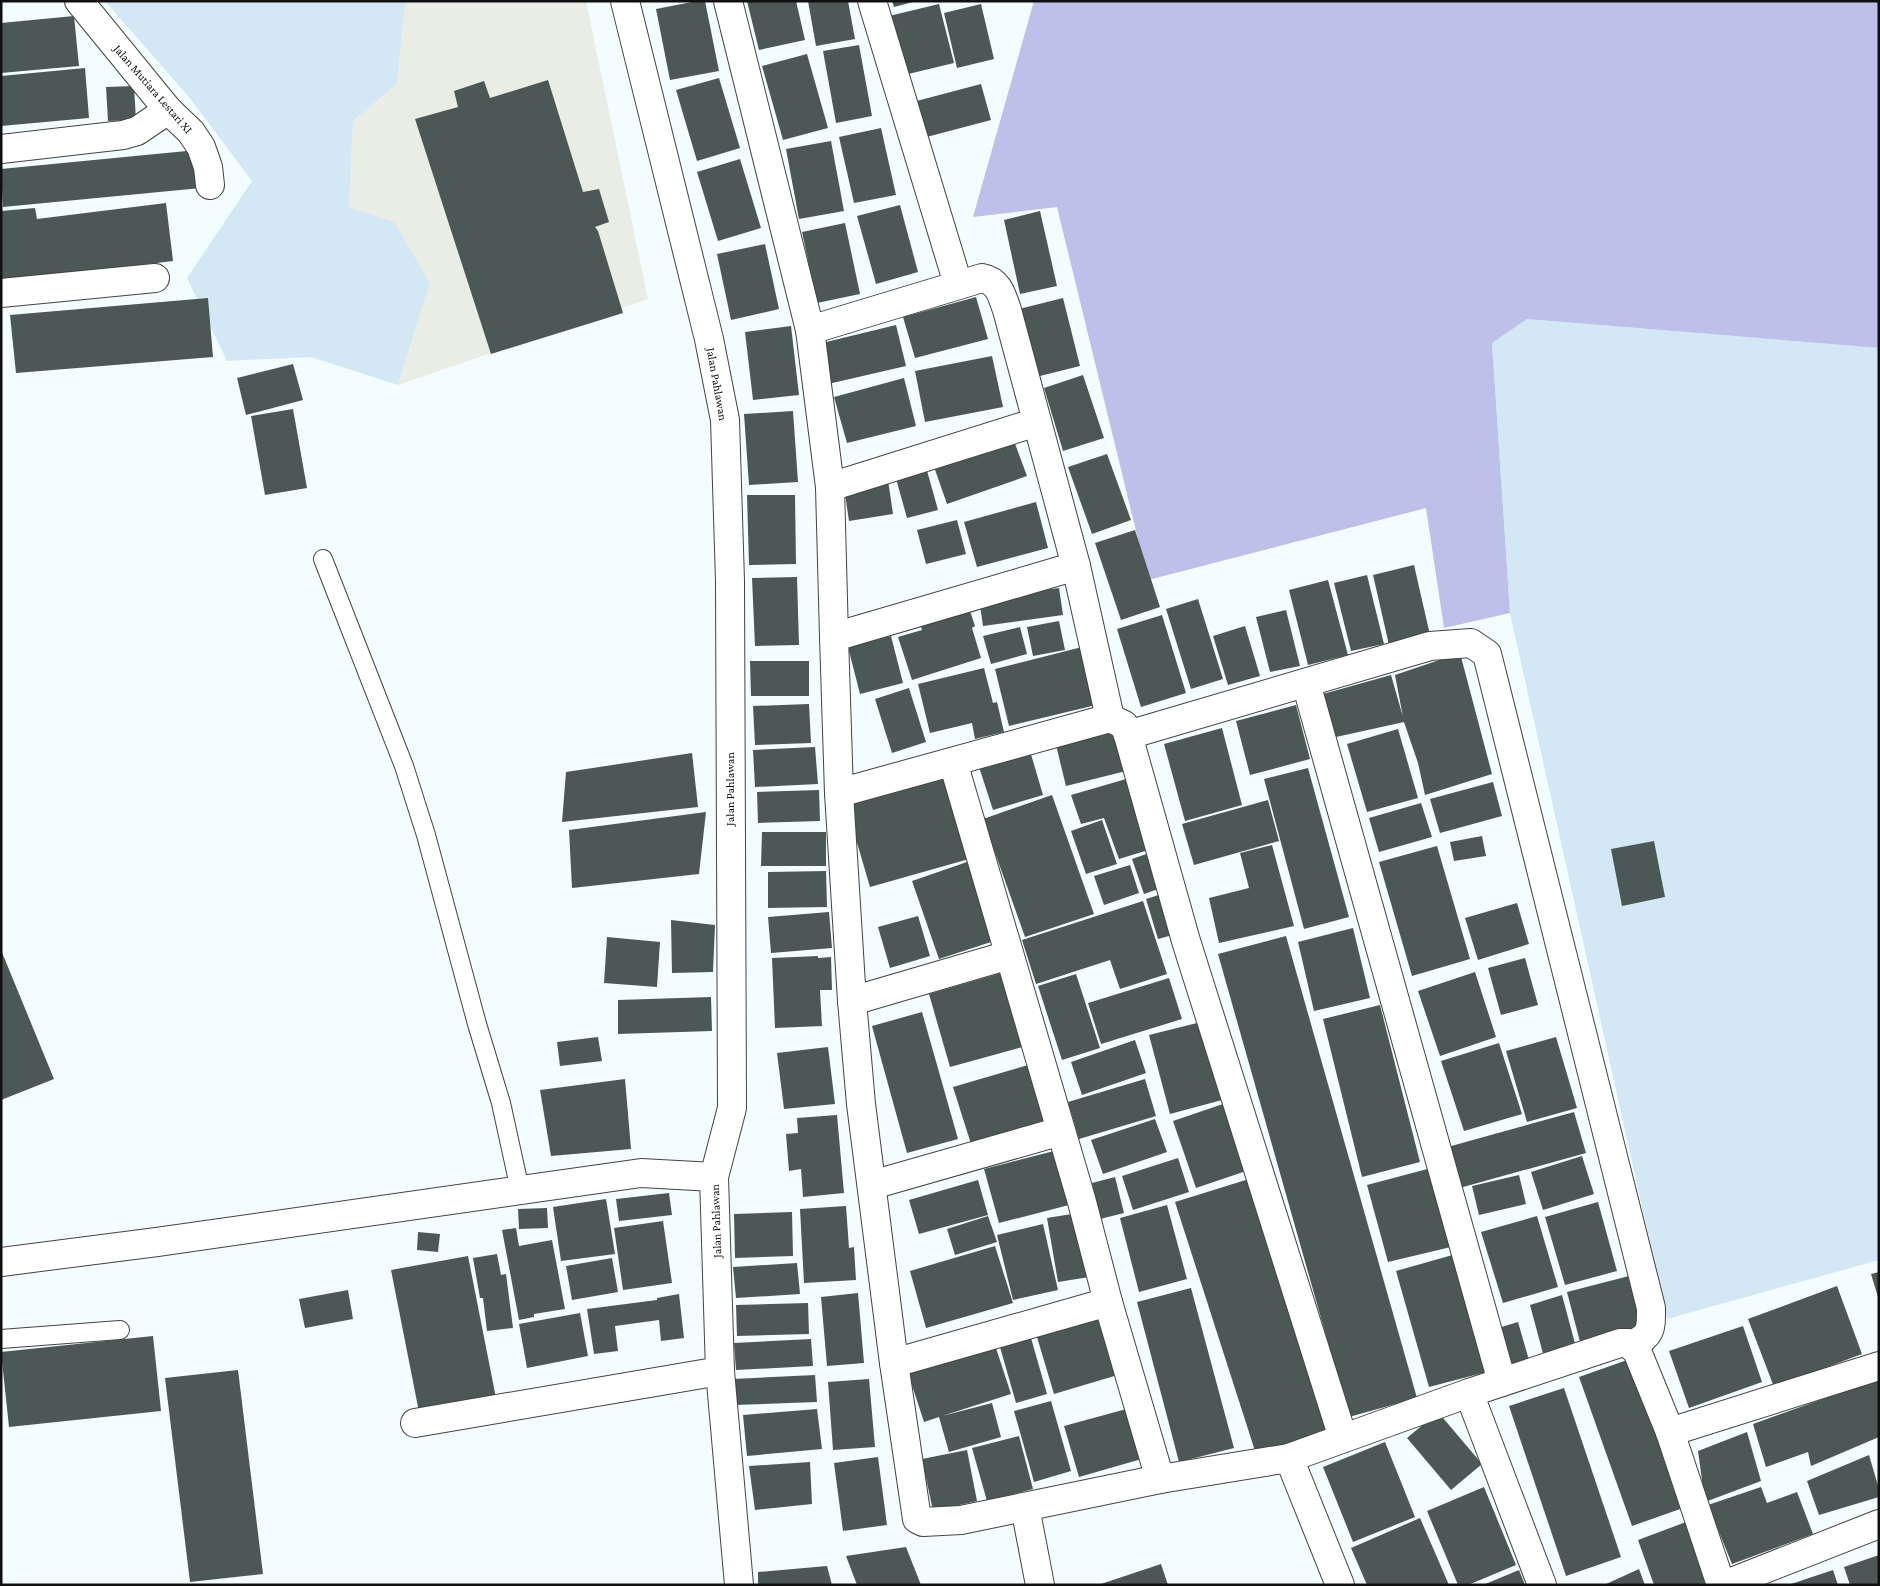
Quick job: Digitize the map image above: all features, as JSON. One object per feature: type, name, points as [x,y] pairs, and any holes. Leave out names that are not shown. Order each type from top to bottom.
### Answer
[{"type":"street","name":"Jalan Mutiara Lestari XI","points":[[78,1],[168,110],[191,132],[201,147],[208,167],[210,185]]},
{"type":"street","name":"Jalan Pahlawan","points":[[624,1],[709,339],[725,420],[730,581],[732,1108],[714,1176],[720,1371],[739,1585]]},
{"type":"street","points":[[728,1],[810,330],[830,487],[839,793],[852,1001],[861,1104],[894,1364],[917,1519],[924,1522],[961,1520],[1160,1479],[1289,1458],[1469,1393],[1620,1342],[1632,1345],[1637,1351],[1670,1432],[1722,1585],[1879,1524]]},
{"type":"street","points":[[872,1],[958,284]]},
{"type":"street","points":[[1,149],[123,135],[137,131],[168,110]]},
{"type":"street","points":[[4,293],[155,278]]},
{"type":"street","points":[[810,330],[982,278],[993,282],[1002,293],[1119,727],[1343,1438]]},
{"type":"street","points":[[830,487],[1038,422]]},
{"type":"street","points":[[834,637],[1076,566]]},
{"type":"street","points":[[839,793],[953,762],[1119,727],[1306,683],[1430,646],[1471,643],[1487,654],[1534,835],[1651,1308],[1651,1327],[1645,1339],[1632,1345]]},
{"type":"street","points":[[1306,683],[1502,1382]]},
{"type":"street","points":[[953,762],[1082,1202],[1108,1302],[1160,1479]]},
{"type":"street","points":[[852,1001],[1009,955]]},
{"type":"street","points":[[872,1185],[1061,1131]]},
{"type":"street","points":[[1,1262],[157,1242],[641,1173],[714,1176]]},
{"type":"street","points":[[894,1364],[1108,1302]]},
{"type":"street","points":[[1670,1432],[1879,1366]]},
{"type":"street","points":[[415,1423],[720,1371]]},
{"type":"street","points":[[1469,1393],[1542,1585]]},
{"type":"street","points":[[1289,1458],[1340,1585]]},
{"type":"street","points":[[1025,1507],[1040,1585]]},
{"type":"lane","points":[[323,559],[404,766],[426,835],[477,1024],[501,1103],[520,1190]]},
{"type":"lane","points":[[1,1339],[120,1330]]},
{"type":"shaded area","points":[[105,1],[407,1],[404,12],[397,84],[353,121],[349,208],[394,222],[430,283],[398,385],[311,357],[227,361],[187,278],[252,181],[189,97]]},
{"type":"shaded area","points":[[407,1],[586,1],[648,299],[398,385],[430,283],[349,208],[353,121],[397,84],[404,12]]},
{"type":"shaded area","points":[[1034,1],[1879,1],[1879,348],[1527,319],[1492,343],[1510,613],[1444,628],[1426,508],[1148,580],[1057,207],[973,217]]},
{"type":"shaded area","points":[[1527,319],[1879,348],[1879,1260],[1667,1319],[1510,613],[1492,343]]},
{"type":"building","points":[[705,1],[719,71],[670,80],[656,9]]},
{"type":"building","points":[[747,1],[796,1],[805,40],[759,50]]},
{"type":"building","points":[[808,1],[848,1],[855,39],[816,46]]},
{"type":"building","points":[[892,1],[913,1],[913,2],[894,7]]},
{"type":"building","points":[[939,4],[954,63],[904,75],[889,16]]},
{"type":"building","points":[[981,4],[994,59],[957,68],[944,13]]},
{"type":"building","points":[[74,16],[79,66],[1,73],[1,23]]},
{"type":"building","points":[[859,45],[872,116],[836,123],[823,51]]},
{"type":"building","points":[[807,54],[828,128],[783,140],[762,66]]},
{"type":"building","points":[[85,68],[89,118],[1,126],[1,76]]},
{"type":"building","points":[[719,78],[740,148],[697,161],[676,90]]},
{"type":"building","points":[[548,80],[583,192],[599,189],[609,222],[595,227],[598,231],[623,313],[491,354],[415,119],[458,107],[454,91],[484,81],[490,98]]},
{"type":"building","points":[[981,84],[991,120],[919,139],[909,103]]},
{"type":"building","points":[[134,86],[136,120],[108,121],[106,87]]},
{"type":"building","points":[[881,128],[896,195],[854,203],[839,137]]},
{"type":"building","points":[[831,141],[844,211],[799,219],[786,149]]},
{"type":"building","points":[[197,150],[201,188],[3,207],[1,169]]},
{"type":"building","points":[[740,159],[761,228],[718,241],[697,172]]},
{"type":"building","points":[[166,203],[173,261],[1,282],[1,211],[35,208],[37,219]]},
{"type":"building","points":[[900,205],[918,272],[876,284],[857,216]]},
{"type":"building","points":[[1040,211],[1057,286],[1020,294],[1004,220]]},
{"type":"building","points":[[845,223],[860,294],[817,303],[802,232]]},
{"type":"building","points":[[765,244],[779,309],[731,320],[717,254]]},
{"type":"building","points":[[976,297],[988,339],[915,358],[903,317]]},
{"type":"building","points":[[208,298],[213,357],[16,373],[10,315]]},
{"type":"building","points":[[1063,298],[1080,366],[1036,377],[1019,309]]},
{"type":"building","points":[[896,325],[906,366],[828,384],[818,344]]},
{"type":"building","points":[[791,326],[799,395],[753,400],[745,332]]},
{"type":"building","points":[[992,356],[1003,407],[925,422],[915,371]]},
{"type":"building","points":[[293,364],[303,400],[246,415],[237,378]]},
{"type":"building","points":[[1083,375],[1104,438],[1063,451],[1044,388]]},
{"type":"building","points":[[904,378],[916,426],[847,443],[834,397]]},
{"type":"building","points":[[293,409],[307,488],[265,495],[251,416]]},
{"type":"building","points":[[793,411],[798,482],[749,485],[744,414]]},
{"type":"building","points":[[1011,433],[1027,476],[947,504],[932,461]]},
{"type":"building","points":[[1107,454],[1131,520],[1092,534],[1068,467]]},
{"type":"building","points":[[926,467],[938,510],[907,518],[895,475]]},
{"type":"building","points":[[888,480],[893,514],[849,521],[844,487]]},
{"type":"building","points":[[747,495],[795,495],[796,564],[749,565]]},
{"type":"building","points":[[1036,502],[1048,548],[977,567],[964,522]]},
{"type":"building","points":[[957,520],[966,554],[926,564],[917,530]]},
{"type":"building","points":[[1135,530],[1160,607],[1121,620],[1095,543]]},
{"type":"building","points":[[1414,565],[1430,635],[1389,645],[1373,575]]},
{"type":"building","points":[[1367,575],[1384,644],[1351,651],[1334,583]]},
{"type":"building","points":[[797,577],[799,645],[755,646],[752,578]]},
{"type":"building","points":[[1328,580],[1348,655],[1308,665],[1289,590]]},
{"type":"building","points":[[1059,588],[1063,615],[983,626],[979,598]]},
{"type":"building","points":[[1198,599],[1223,679],[1191,689],[1166,609]]},
{"type":"building","points":[[968,605],[975,626],[972,628],[981,658],[912,680],[898,637],[922,630],[919,620]]},
{"type":"building","points":[[1286,610],[1300,666],[1270,672],[1256,617]]},
{"type":"building","points":[[1162,615],[1186,693],[1141,707],[1117,629]]},
{"type":"building","points":[[1059,621],[1065,650],[1033,656],[1027,627]]},
{"type":"building","points":[[1245,626],[1260,676],[1228,685],[1213,636]]},
{"type":"building","points":[[1020,627],[1027,654],[991,664],[983,636]]},
{"type":"building","points":[[891,636],[903,683],[860,694],[848,647]]},
{"type":"building","points":[[1082,647],[1096,705],[1009,726],[995,669]]},
{"type":"building","points":[[1460,653],[1492,774],[1425,795],[1418,763],[1404,722],[1336,737],[1323,694],[1391,675],[1403,717],[1395,675]]},
{"type":"building","points":[[750,661],[809,661],[809,696],[751,696]]},
{"type":"building","points":[[984,668],[993,703],[997,702],[1004,732],[975,739],[972,723],[930,733],[918,684]]},
{"type":"building","points":[[909,688],[926,742],[892,753],[875,699]]},
{"type":"building","points":[[809,704],[811,743],[755,745],[753,706]]},
{"type":"building","points":[[1296,705],[1310,759],[1250,775],[1236,721]]},
{"type":"building","points":[[1123,727],[1134,769],[1066,786],[1056,745]]},
{"type":"building","points":[[1222,728],[1242,805],[1185,821],[1164,744]]},
{"type":"building","points":[[1398,729],[1418,798],[1367,812],[1347,744]]},
{"type":"building","points":[[815,747],[818,784],[755,787],[753,750]]},
{"type":"building","points":[[1030,751],[1043,795],[993,810],[979,767]]},
{"type":"building","points":[[692,753],[698,807],[562,822],[566,772]]},
{"type":"building","points":[[1308,768],[1349,917],[1304,929],[1264,779]]},
{"type":"building","points":[[946,776],[969,859],[870,887],[846,805]]},
{"type":"building","points":[[1133,777],[1155,848],[1119,859],[1104,818],[1081,824],[1071,795]]},
{"type":"building","points":[[1493,782],[1502,816],[1440,833],[1430,799]]},
{"type":"building","points":[[819,790],[820,821],[758,823],[757,792]]},
{"type":"building","points":[[1052,795],[1094,914],[1025,937],[983,819]]},
{"type":"building","points":[[1268,800],[1279,841],[1194,865],[1182,824]]},
{"type":"building","points":[[1421,803],[1432,837],[1379,852],[1369,818]]},
{"type":"building","points":[[706,812],[699,874],[572,888],[569,830]]},
{"type":"building","points":[[1102,820],[1117,864],[1086,874],[1071,831]]},
{"type":"building","points":[[762,832],[826,832],[826,866],[761,866]]},
{"type":"building","points":[[1482,836],[1486,856],[1454,861],[1450,842]]},
{"type":"building","points":[[1654,841],[1665,897],[1622,906],[1611,849]]},
{"type":"building","points":[[1272,845],[1294,926],[1219,943],[1209,898],[1249,888],[1240,853]]},
{"type":"building","points":[[1437,846],[1470,959],[1412,976],[1379,862]]},
{"type":"building","points":[[1155,851],[1167,886],[1144,894],[1132,859]]},
{"type":"building","points":[[967,862],[994,941],[939,959],[912,881]]},
{"type":"building","points":[[1130,865],[1139,893],[1104,905],[1094,876]]},
{"type":"building","points":[[826,871],[827,907],[768,908],[768,872]]},
{"type":"building","points":[[1168,892],[1180,933],[1158,939],[1146,899]]},
{"type":"building","points":[[1143,901],[1167,974],[1120,989],[1110,960],[1036,984],[1022,940]]},
{"type":"building","points":[[1517,903],[1529,944],[1478,960],[1465,918]]},
{"type":"building","points":[[829,912],[832,948],[771,953],[768,917]]},
{"type":"building","points":[[918,916],[930,956],[890,968],[878,927]]},
{"type":"building","points":[[671,920],[715,925],[713,972],[672,973]]},
{"type":"building","points":[[1353,928],[1370,998],[1314,1011],[1298,942]]},
{"type":"building","points":[[1286,936],[1417,1398],[1349,1417],[1218,954]]},
{"type":"building","points":[[607,937],[660,942],[657,987],[604,983]]},
{"type":"building","points":[[1,950],[54,1079],[1,1100]]},
{"type":"building","points":[[818,956],[818,958],[831,957],[832,990],[820,990],[822,1026],[775,1028],[772,958]]},
{"type":"building","points":[[1525,958],[1538,1005],[1501,1015],[1488,968]]},
{"type":"building","points":[[1008,971],[1030,1045],[950,1067],[929,994]]},
{"type":"building","points":[[1475,972],[1496,1037],[1440,1056],[1418,991]]},
{"type":"building","points":[[1076,974],[1100,1048],[1062,1060],[1038,986]]},
{"type":"building","points":[[1169,978],[1182,1019],[1101,1044],[1088,1003]]},
{"type":"building","points":[[711,997],[712,1031],[618,1034],[618,1000]]},
{"type":"building","points":[[1380,1005],[1420,1162],[1362,1177],[1323,1019]]},
{"type":"building","points":[[922,1012],[958,1139],[907,1153],[872,1026]]},
{"type":"building","points":[[1201,1022],[1222,1100],[1170,1114],[1149,1035]]},
{"type":"building","points":[[598,1037],[602,1061],[560,1066],[557,1042]]},
{"type":"building","points":[[1556,1037],[1577,1108],[1527,1122],[1506,1051]]},
{"type":"building","points":[[1135,1040],[1146,1073],[1082,1095],[1071,1062]]},
{"type":"building","points":[[1499,1043],[1522,1114],[1464,1131],[1441,1061]]},
{"type":"building","points":[[828,1047],[835,1104],[784,1109],[777,1053]]},
{"type":"building","points":[[1035,1063],[1053,1120],[971,1144],[953,1087]]},
{"type":"building","points":[[625,1079],[631,1149],[551,1156],[540,1090]]},
{"type":"building","points":[[1145,1079],[1156,1116],[1079,1139],[1068,1102]]},
{"type":"building","points":[[1223,1104],[1246,1171],[1196,1188],[1173,1121]]},
{"type":"building","points":[[1574,1112],[1586,1153],[1456,1189],[1444,1148]]},
{"type":"building","points":[[837,1115],[844,1193],[803,1197],[801,1169],[789,1171],[786,1134],[798,1133],[797,1118]]},
{"type":"building","points":[[1155,1119],[1167,1152],[1103,1174],[1091,1140]]},
{"type":"building","points":[[1054,1151],[1069,1205],[999,1223],[984,1169]]},
{"type":"building","points":[[1582,1156],[1594,1194],[1543,1210],[1531,1172]]},
{"type":"building","points":[[1178,1158],[1189,1192],[1133,1210],[1122,1176]]},
{"type":"building","points":[[1435,1167],[1455,1246],[1388,1262],[1367,1185]]},
{"type":"building","points":[[1519,1175],[1526,1204],[1479,1215],[1472,1186]]},
{"type":"building","points":[[1115,1177],[1124,1213],[1100,1219],[1092,1183]]},
{"type":"building","points":[[1249,1179],[1330,1431],[1256,1454],[1175,1202]]},
{"type":"building","points":[[978,1180],[988,1215],[919,1234],[909,1200]]},
{"type":"building","points":[[669,1193],[672,1215],[619,1221],[616,1199]]},
{"type":"building","points":[[606,1199],[615,1254],[561,1261],[553,1207]]},
{"type":"building","points":[[1598,1202],[1617,1271],[1565,1285],[1545,1217]]},
{"type":"building","points":[[1167,1205],[1187,1279],[1139,1292],[1120,1218]]},
{"type":"building","points":[[846,1206],[849,1248],[854,1247],[856,1280],[804,1283],[800,1209]]},
{"type":"building","points":[[547,1208],[548,1228],[519,1229],[518,1209]]},
{"type":"building","points":[[792,1212],[793,1256],[735,1258],[734,1214]]},
{"type":"building","points":[[1078,1213],[1089,1277],[1058,1282],[1047,1218]]},
{"type":"building","points":[[988,1216],[997,1242],[955,1255],[947,1229]]},
{"type":"building","points":[[1537,1216],[1558,1287],[1503,1303],[1481,1232]]},
{"type":"building","points":[[663,1221],[672,1283],[623,1290],[614,1228]]},
{"type":"building","points":[[1043,1224],[1058,1290],[1013,1300],[997,1235]]},
{"type":"building","points":[[516,1228],[519,1246],[552,1240],[565,1309],[534,1314],[534,1317],[519,1320],[502,1230]]},
{"type":"building","points":[[418,1232],[440,1234],[438,1252],[417,1250]]},
{"type":"building","points":[[995,1246],[1013,1303],[926,1328],[910,1271]]},
{"type":"building","points":[[497,1254],[501,1275],[506,1274],[513,1328],[487,1331],[483,1298],[480,1298],[473,1258]]},
{"type":"building","points":[[1456,1254],[1490,1371],[1429,1387],[1396,1271]]},
{"type":"building","points":[[468,1256],[496,1398],[419,1412],[391,1270]]},
{"type":"building","points":[[612,1258],[618,1292],[572,1300],[566,1266]]},
{"type":"building","points":[[797,1263],[800,1294],[736,1298],[733,1267]]},
{"type":"building","points":[[1879,1272],[1879,1297],[1878,1297],[1871,1274]]},
{"type":"building","points":[[1629,1276],[1642,1326],[1580,1342],[1567,1292]]},
{"type":"building","points":[[1837,1286],[1862,1354],[1774,1387],[1748,1319]]},
{"type":"building","points":[[1191,1288],[1234,1448],[1179,1462],[1137,1302]]},
{"type":"building","points":[[348,1290],[353,1319],[305,1328],[299,1299]]},
{"type":"building","points":[[858,1293],[864,1363],[827,1366],[821,1297]]},
{"type":"building","points":[[679,1294],[684,1338],[661,1341],[659,1320],[615,1326],[618,1351],[594,1354],[587,1309],[657,1300],[657,1298]]},
{"type":"building","points":[[1562,1295],[1577,1351],[1545,1361],[1530,1305]]},
{"type":"building","points":[[808,1303],[809,1334],[737,1336],[736,1305]]},
{"type":"building","points":[[580,1313],[588,1356],[527,1368],[519,1324]]},
{"type":"building","points":[[1103,1317],[1121,1374],[1054,1394],[1037,1337]]},
{"type":"building","points":[[1518,1322],[1529,1360],[1505,1365],[1495,1329]]},
{"type":"building","points":[[1743,1326],[1762,1382],[1689,1408],[1669,1351]]},
{"type":"building","points":[[153,1336],[161,1411],[9,1427],[1,1352]]},
{"type":"building","points":[[1031,1338],[1047,1394],[1016,1403],[1000,1347]]},
{"type":"building","points":[[811,1339],[813,1366],[736,1370],[734,1343]]},
{"type":"building","points":[[995,1345],[1011,1394],[942,1416],[992,1403],[1001,1437],[949,1452],[939,1417],[924,1422],[908,1373]]},
{"type":"building","points":[[1630,1359],[1683,1508],[1632,1526],[1579,1377]]},
{"type":"building","points":[[238,1370],[263,1574],[190,1582],[165,1378]]},
{"type":"building","points":[[815,1375],[817,1402],[734,1405],[733,1379]]},
{"type":"building","points":[[869,1379],[875,1447],[833,1450],[828,1382]]},
{"type":"building","points":[[1879,1379],[1879,1437],[1811,1466],[1808,1452],[1766,1467],[1753,1424]]},
{"type":"building","points":[[1564,1388],[1621,1557],[1566,1576],[1509,1406]]},
{"type":"building","points":[[1051,1401],[1071,1471],[1034,1482],[1014,1411]]},
{"type":"building","points":[[1130,1408],[1145,1458],[1079,1477],[1064,1426]]},
{"type":"building","points":[[817,1409],[822,1449],[747,1456],[743,1415]]},
{"type":"building","points":[[1438,1412],[1482,1464],[1451,1490],[1407,1438]]},
{"type":"building","points":[[1747,1432],[1761,1481],[1705,1502],[1698,1451]]},
{"type":"building","points":[[1019,1436],[1033,1489],[987,1501],[972,1448]]},
{"type":"building","points":[[1385,1442],[1415,1517],[1353,1542],[1323,1467]]},
{"type":"building","points":[[967,1450],[977,1501],[933,1511],[922,1459]]},
{"type":"building","points":[[1869,1455],[1879,1489],[1879,1497],[1819,1515],[1807,1481]]},
{"type":"building","points":[[878,1457],[887,1525],[843,1531],[834,1463]]},
{"type":"building","points":[[810,1462],[812,1504],[755,1510],[749,1466]]},
{"type":"building","points":[[1484,1487],[1516,1565],[1468,1585],[1458,1585],[1427,1511]]},
{"type":"building","points":[[1761,1487],[1767,1503],[1797,1492],[1813,1534],[1732,1564],[1708,1505]]},
{"type":"building","points":[[1420,1518],[1449,1585],[1367,1585],[1351,1548]]},
{"type":"building","points":[[1686,1522],[1709,1585],[1654,1585],[1638,1540]]},
{"type":"building","points":[[906,1547],[921,1585],[857,1585],[846,1556]]},
{"type":"building","points":[[1879,1555],[1879,1585],[1850,1585],[1844,1567]]},
{"type":"building","points":[[1161,1564],[1168,1585],[1101,1585],[1101,1584]]},
{"type":"building","points":[[827,1566],[832,1585],[758,1585],[758,1572]]},
{"type":"building","points":[[1639,1569],[1645,1585],[1604,1585]]},
{"type":"building","points":[[1519,1570],[1525,1585],[1483,1585]]},
{"type":"building","points":[[1833,1570],[1838,1585],[1791,1584]]}]
